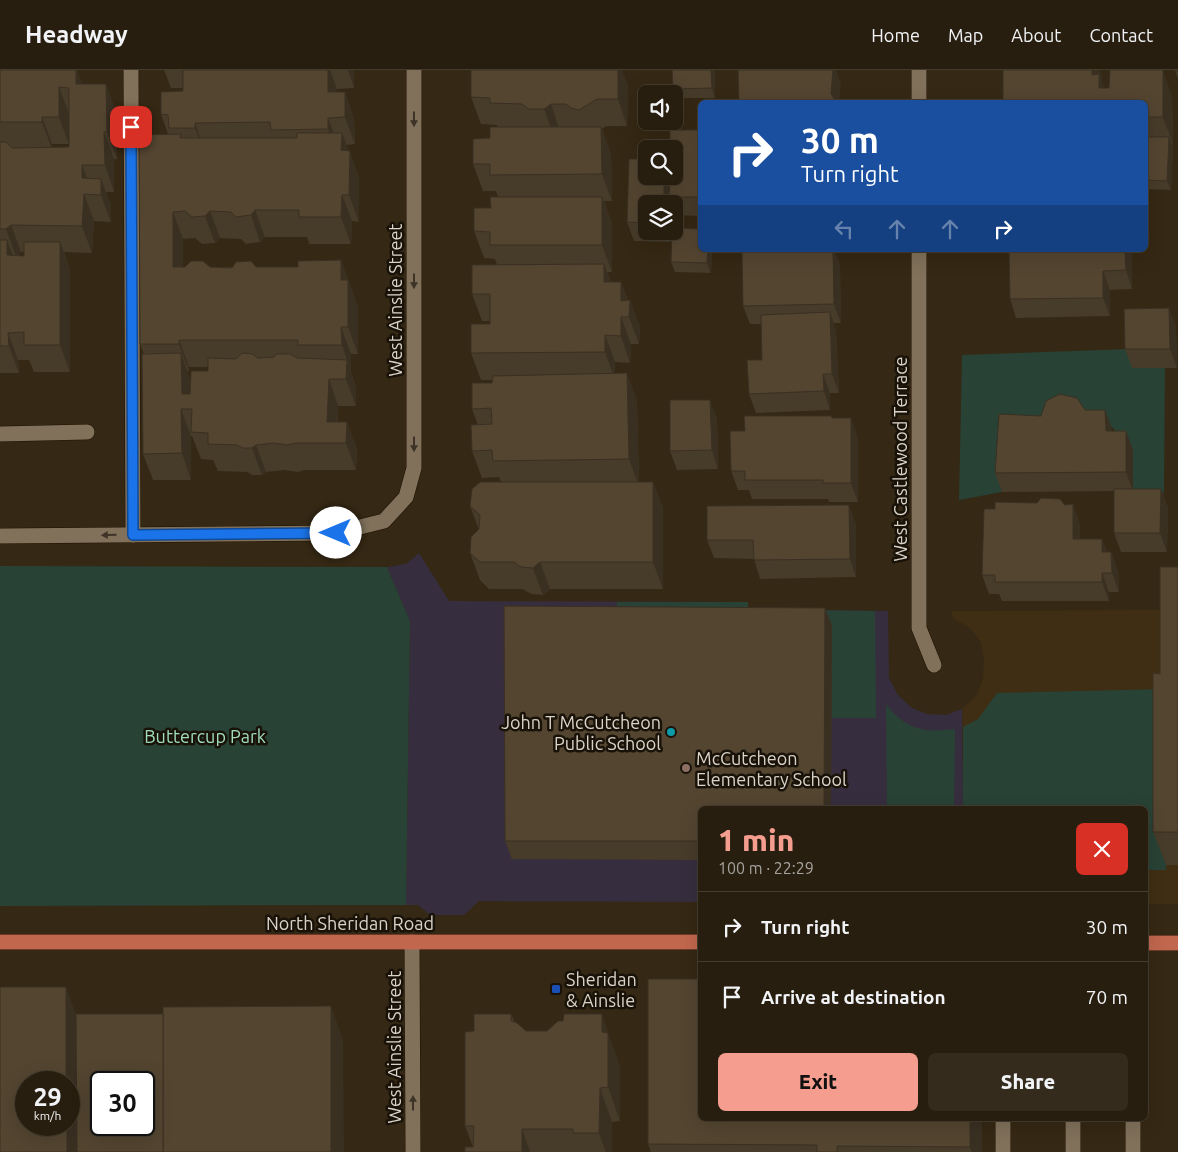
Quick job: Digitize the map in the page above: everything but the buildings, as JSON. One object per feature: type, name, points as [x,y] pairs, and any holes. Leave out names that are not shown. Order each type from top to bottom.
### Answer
[{"type":"main road","name":"North Sheridan Road","points":[[0,942],[698,942]]},
{"type":"main road","points":[[1148,942],[1178,943]]},
{"type":"street","points":[[0,536],[133,535],[131,70]]},
{"type":"street","name":"West Ainslie Street","points":[[133,535],[336,533],[384,521],[406,497],[414,468],[414,70]]},
{"type":"street","points":[[919,70],[919,100]]},
{"type":"street","name":"West Castlewood Terrace","points":[[919,252],[919,628],[934,666]]},
{"type":"street","points":[[0,434],[86,432]]},
{"type":"street","name":"West Ainslie Street","points":[[412,942],[413,1152]]},
{"type":"street","points":[[1003,1121],[1003,1152]]},
{"type":"street","points":[[1072,1121],[1072,1152]]},
{"type":"street","points":[[1133,1121],[1133,1152]]},
{"type":"shaded area","name":"McCutcheon Elementary School","points":[[419,553],[449,601],[748,602],[748,609],[888,611],[889,678],[898,695],[912,708],[927,714],[946,715],[962,709],[963,806],[698,806],[698,902],[479,901],[464,915],[430,915],[418,905],[406,905],[410,621],[387,567],[406,564]]},
{"type":"shaded area","points":[[1178,592],[1178,904],[1148,904],[1148,806],[964,806],[962,709],[976,696],[983,679],[984,659],[981,642],[970,628],[953,618],[951,611],[1160,610]]},
{"type":"green space","points":[[1131,349],[1132,368],[1165,368],[1164,493],[1133,491],[1133,450],[1097,411],[1006,433],[1002,492],[959,500],[962,355]]},
{"type":"green space","name":"Buttercup Park","points":[[0,566],[387,567],[410,621],[406,905],[0,906]]},
{"type":"green space","points":[[617,602],[748,602],[748,609],[875,611],[876,718],[832,718],[832,627],[616,626]]},
{"type":"green space","points":[[1165,689],[1166,870],[1148,870],[1148,806],[963,806],[963,727],[978,719],[997,693]]},
{"type":"green space","points":[[886,704],[893,713],[916,728],[925,730],[955,729],[954,806],[887,806]]},
{"type":"place","name":"John T McCutcheon Public School","points":[[671,732]]},
{"type":"place","name":"McCutcheon Elementary School","points":[[686,768]]},
{"type":"place","name":"Sheridan & Ainslie","points":[[556,989]]},
{"type":"route","points":[[131,127],[133,535],[336,533]]}]
